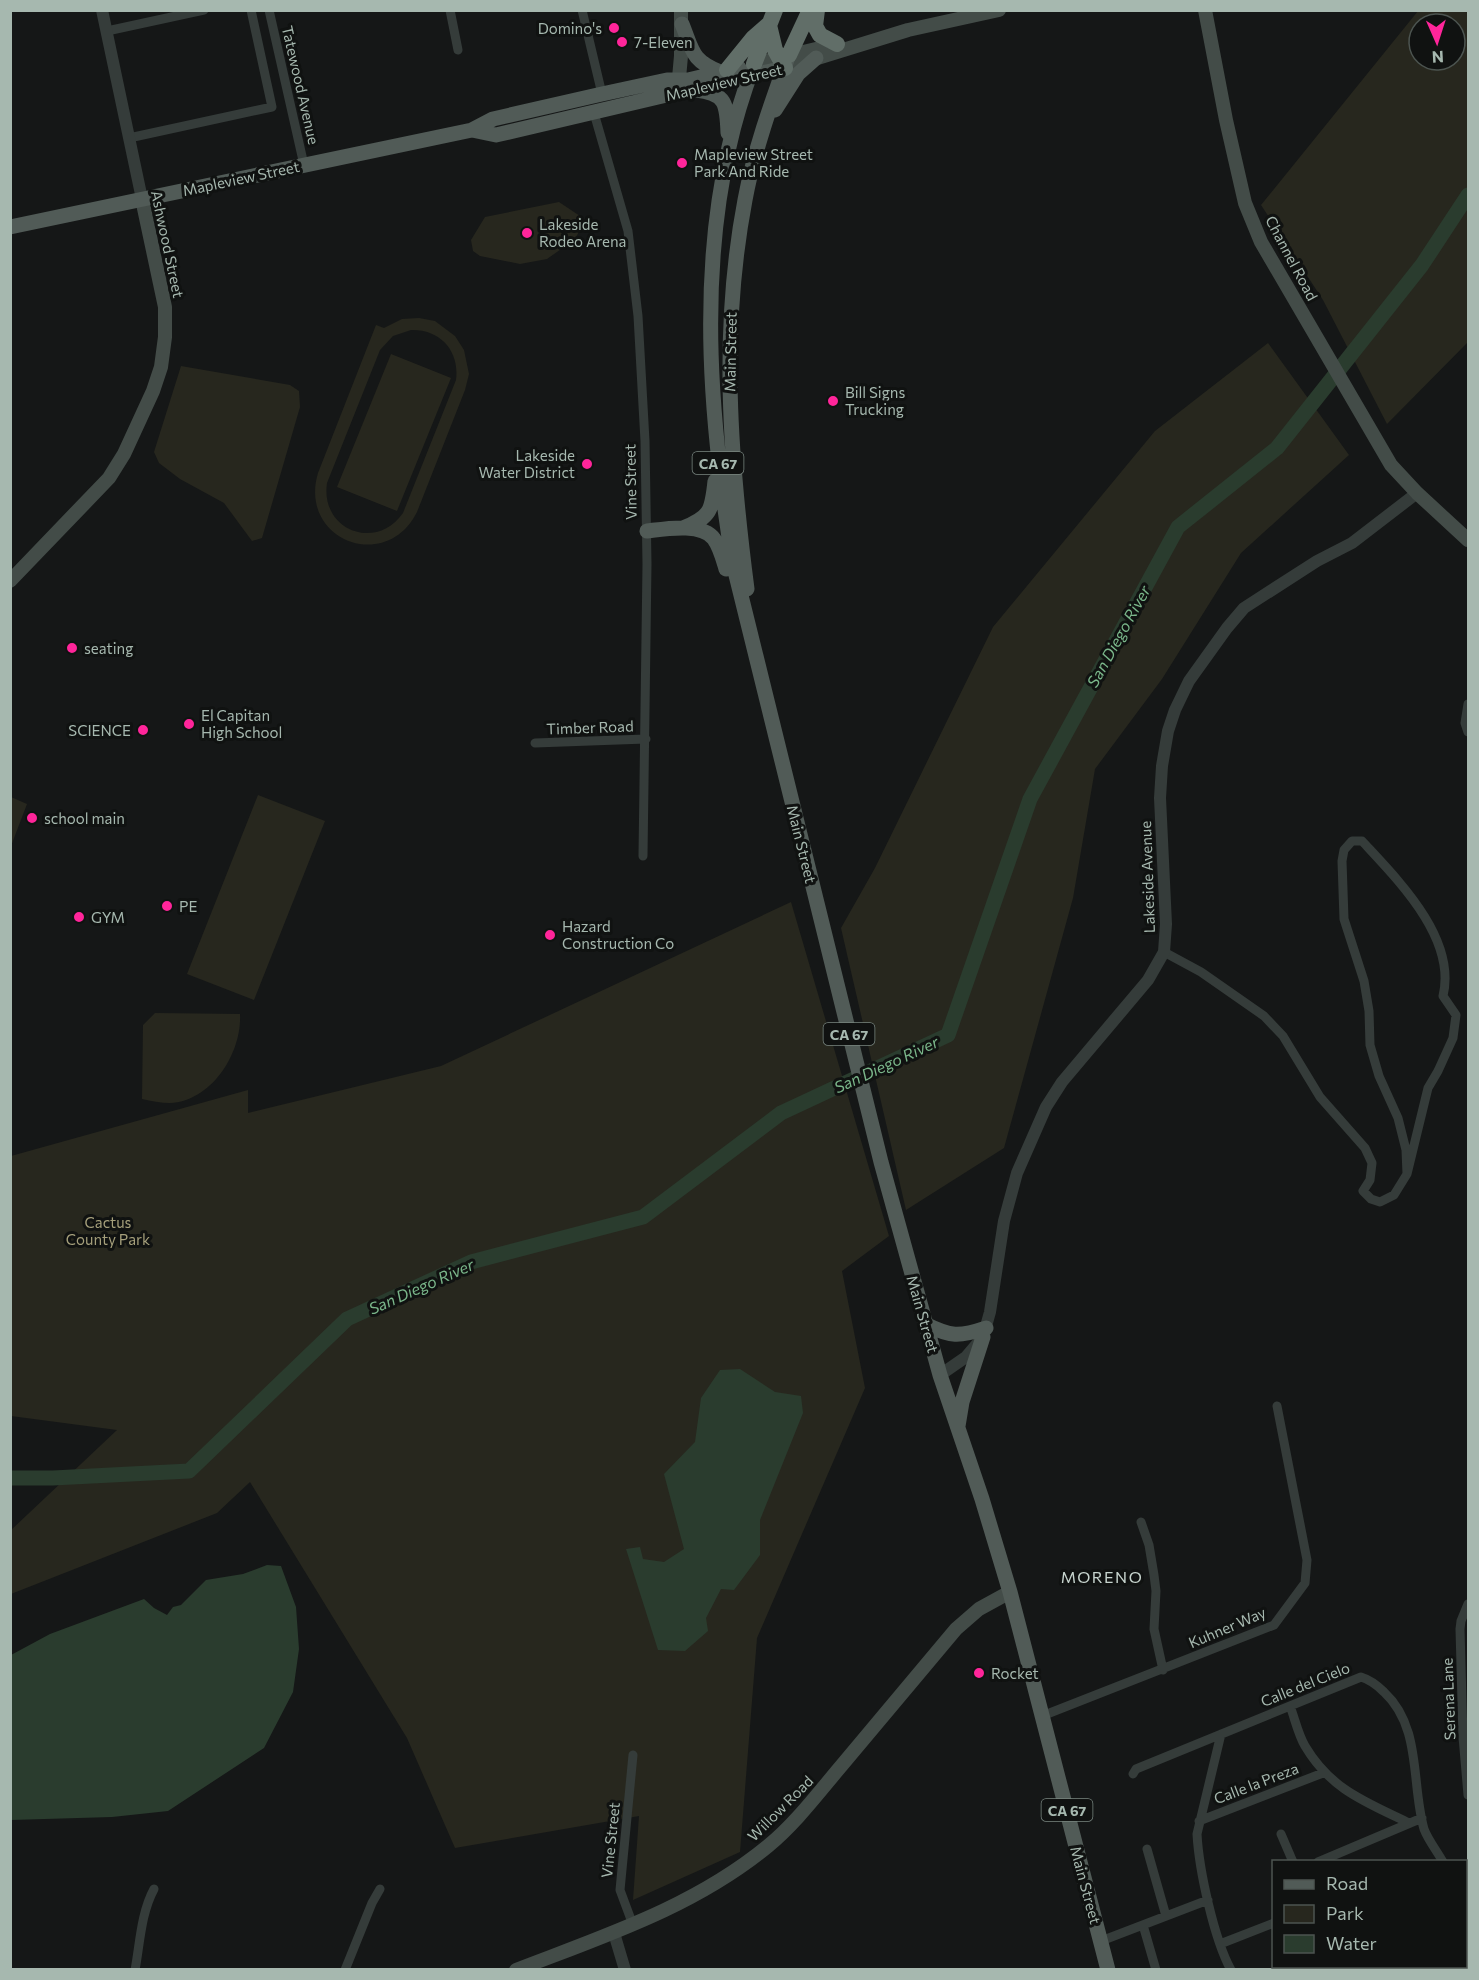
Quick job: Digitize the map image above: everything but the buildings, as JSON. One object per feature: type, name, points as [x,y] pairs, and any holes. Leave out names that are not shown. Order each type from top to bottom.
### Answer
[{"type":"highway","name":"CA 67","points":[[784,61],[810,10]]},
{"type":"highway","points":[[817,10],[816,26],[820,35],[837,44]]},
{"type":"highway","name":"CA 67","points":[[754,71],[772,17]]},
{"type":"highway","points":[[772,17],[784,61]]},
{"type":"highway","points":[[724,71],[772,17]]},
{"type":"main road","name":"Mapleview Street","points":[[784,61],[816,58],[869,41],[999,10]]},
{"type":"main road","name":"Channel Road","points":[[1205,10],[1245,203],[1262,242],[1367,426],[1391,465],[1417,494]]},
{"type":"main road","points":[[682,17],[696,57],[702,64],[724,71]]},
{"type":"main road","points":[[682,17],[682,88],[720,96],[726,109],[729,148]]},
{"type":"main road","name":"Mapleview Street","points":[[472,130],[496,135],[594,113],[682,88],[754,71],[837,44],[859,39],[869,41]]},
{"type":"main road","points":[[768,115],[779,106],[798,74],[816,58]]},
{"type":"main road","name":"Main Street","points":[[756,654],[735,498],[729,385],[731,303],[745,199],[760,139],[784,61]]},
{"type":"main road","name":"Mapleview Street","points":[[682,88],[724,71],[754,71]]},
{"type":"main road","name":"Main Street","points":[[754,71],[729,148],[718,208],[712,268],[712,396],[717,452],[733,563],[902,1238],[940,1375],[1010,1592],[1108,1970]]},
{"type":"main road","points":[[754,71],[765,83],[768,115]]},
{"type":"main road","name":"Mapleview Street","points":[[10,227],[472,130],[493,119],[602,93],[668,80],[682,88]]},
{"type":"main road","name":"Ashwood Street","points":[[10,581],[109,478],[124,454],[153,391],[160,368],[165,337],[165,307],[142,199]]},
{"type":"main road","points":[[683,528],[697,522],[711,509],[717,452]]},
{"type":"main road","points":[[1417,494],[1468,540]]},
{"type":"main road","points":[[647,531],[683,528],[699,529],[709,533],[714,539],[756,654]]},
{"type":"main road","points":[[925,1324],[946,1334],[967,1335],[985,1332],[962,1402],[958,1428]]},
{"type":"main road","name":"Willow Road","points":[[516,1970],[614,1933],[682,1903],[721,1880],[770,1845],[807,1806],[956,1629],[979,1609],[1010,1592]]},
{"type":"street","name":"Ashwood Street","points":[[102,10],[142,199]]},
{"type":"street","points":[[107,31],[204,10]]},
{"type":"street","points":[[129,138],[272,107],[251,10]]},
{"type":"street","name":"Tatewood Avenue","points":[[269,10],[304,165]]},
{"type":"street","points":[[450,10],[458,50]]},
{"type":"street","points":[[582,10],[602,93]]},
{"type":"street","name":"Vine Street","points":[[594,113],[628,231],[638,327],[645,441],[647,531],[643,856]]},
{"type":"street","name":"Lakeside Avenue","points":[[985,1332],[1004,1221],[1017,1173],[1033,1133],[1062,1082],[1148,980],[1164,952],[1166,924],[1160,798],[1162,766],[1175,710],[1189,681],[1244,608],[1317,561],[1352,543],[1417,494]]},
{"type":"street","points":[[1468,704],[1465,723],[1468,732]]},
{"type":"street","name":"Timber Road","points":[[535,743],[646,740]]},
{"type":"street","points":[[1164,952],[1201,972],[1264,1016],[1283,1036],[1320,1097],[1365,1148],[1372,1163],[1370,1180],[1363,1191],[1371,1199],[1380,1202],[1394,1196],[1407,1174],[1428,1088],[1453,1038],[1456,1015],[1443,996],[1446,986],[1445,970],[1437,940],[1427,918],[1362,841],[1352,841],[1344,849],[1342,861],[1344,919],[1364,981],[1369,1011],[1370,1045],[1379,1076],[1398,1118],[1406,1150],[1407,1174]]},
{"type":"street","points":[[940,1375],[966,1357],[985,1332]]},
{"type":"street","name":"Kuhner Way","points":[[1042,1716],[1274,1626],[1305,1583],[1307,1560],[1277,1406]]},
{"type":"street","points":[[1141,1522],[1149,1545],[1156,1591],[1154,1629],[1162,1670]]},
{"type":"street","name":"Serena Lane","points":[[1468,1604],[1460,1629],[1463,1737],[1468,1795]]},
{"type":"street","name":"Calle del Cielo","points":[[1134,1774],[1136,1769],[1361,1677],[1371,1680],[1389,1696],[1401,1712],[1410,1736],[1425,1831],[1442,1860]]},
{"type":"street","points":[[1290,1706],[1304,1744],[1323,1773],[1348,1792],[1409,1823]]},
{"type":"street","points":[[1221,1734],[1199,1821],[1198,1850],[1220,1944],[1231,1970]]},
{"type":"street","name":"Vine Street","points":[[633,1755],[620,1890],[633,1924]]},
{"type":"street","name":"Calle la Preza","points":[[1199,1821],[1323,1773]]},
{"type":"street","points":[[1339,1858],[1422,1818]]},
{"type":"street","points":[[1281,1834],[1292,1860]]},
{"type":"street","points":[[1148,1849],[1166,1916]]},
{"type":"street","points":[[135,1970],[148,1900],[154,1889]]},
{"type":"street","points":[[345,1970],[380,1889]]},
{"type":"street","points":[[1101,1941],[1208,1900]]},
{"type":"street","points":[[1220,1944],[1272,1924]]},
{"type":"street","points":[[1143,1925],[1156,1970]]},
{"type":"street","points":[[614,1933],[626,1970]]},
{"type":"green space","points":[[1468,11],[1468,342],[1387,424],[1323,300],[1261,205],[1407,25],[1407,72],[1467,72],[1467,12],[1417,12]]},
{"type":"green space","name":"Lakeside Rodeo Arena","points":[[559,202],[580,216],[582,227],[574,240],[547,259],[520,264],[480,256],[473,251],[471,240],[485,217]]},
{"type":"green space","points":[[419,318],[435,321],[455,336],[464,350],[469,374],[465,390],[417,512],[403,531],[386,541],[367,545],[348,541],[332,531],[321,516],[315,496],[318,473],[376,325],[384,328],[402,319]],"holes":[[[411,330],[431,333],[446,344],[455,360],[456,380],[403,513],[392,525],[379,531],[365,533],[352,530],[332,513],[327,499],[327,483],[380,350],[393,336]]]},
{"type":"green space","points":[[1268,343],[1349,455],[1241,553],[1162,679],[1095,769],[1073,898],[1004,1148],[906,1210],[841,928],[875,868],[993,627],[1155,431]]},
{"type":"green space","points":[[391,354],[451,378],[397,511],[337,487]]},
{"type":"green space","points":[[181,366],[290,385],[299,391],[300,407],[262,538],[252,541],[224,503],[180,479],[159,463],[154,452]]},
{"type":"green space","points":[[258,795],[325,821],[254,1000],[187,974]]},
{"type":"green space","points":[[11,797],[27,804],[11,846]]},
{"type":"green space","name":"Cactus County Park","points":[[791,902],[889,1236],[842,1271],[865,1388],[757,1638],[740,1852],[633,1900],[639,1816],[455,1848],[407,1738],[250,1482],[217,1513],[11,1594],[10,1531],[117,1430],[11,1416],[11,1156],[248,1090],[248,1113],[441,1066]]},
{"type":"green space","points":[[155,1013],[240,1014],[236,1044],[230,1059],[222,1072],[199,1094],[170,1103],[142,1099],[143,1025]]},
{"type":"water","points":[[740,1369],[775,1392],[801,1396],[803,1413],[760,1520],[760,1555],[734,1590],[721,1589],[706,1618],[708,1631],[685,1651],[658,1650],[626,1549],[640,1547],[643,1559],[664,1562],[684,1549],[664,1474],[695,1442],[701,1398],[720,1370]]},
{"type":"water","points":[[267,1565],[281,1566],[296,1607],[299,1649],[293,1692],[264,1748],[168,1811],[112,1817],[11,1820],[11,1655],[50,1634],[144,1599],[167,1615],[173,1607],[181,1605],[206,1580],[243,1574]]},
{"type":"waterway","name":"San Diego River","points":[[10,1478],[189,1471],[347,1319],[471,1262],[643,1217],[781,1113],[948,1035],[1030,799],[1178,527],[1277,448],[1422,265],[1468,195]]},
{"type":"place","name":"Domino's","points":[[614,28]]},
{"type":"place","name":"7-Eleven","points":[[622,42]]},
{"type":"place","name":"Mapleview Street Park And Ride","points":[[682,163]]},
{"type":"place","name":"Lakeside Rodeo Arena","points":[[527,233]]},
{"type":"place","name":"Bill Signs Trucking","points":[[833,401]]},
{"type":"place","name":"Lakeside Water District","points":[[587,464]]},
{"type":"place","name":"seating","points":[[72,648]]},
{"type":"place","name":"El Capitan High School","points":[[189,724]]},
{"type":"place","name":"SCIENCE","points":[[143,730]]},
{"type":"place","name":"school main","points":[[32,818]]},
{"type":"place","name":"PE","points":[[167,906]]},
{"type":"place","name":"GYM","points":[[79,917]]},
{"type":"place","name":"Hazard Construction Co","points":[[550,935]]},
{"type":"place","name":"Rocket","points":[[979,1673]]},
{"type":"district","name":"MORENO","points":[[1102,1576]]}]
